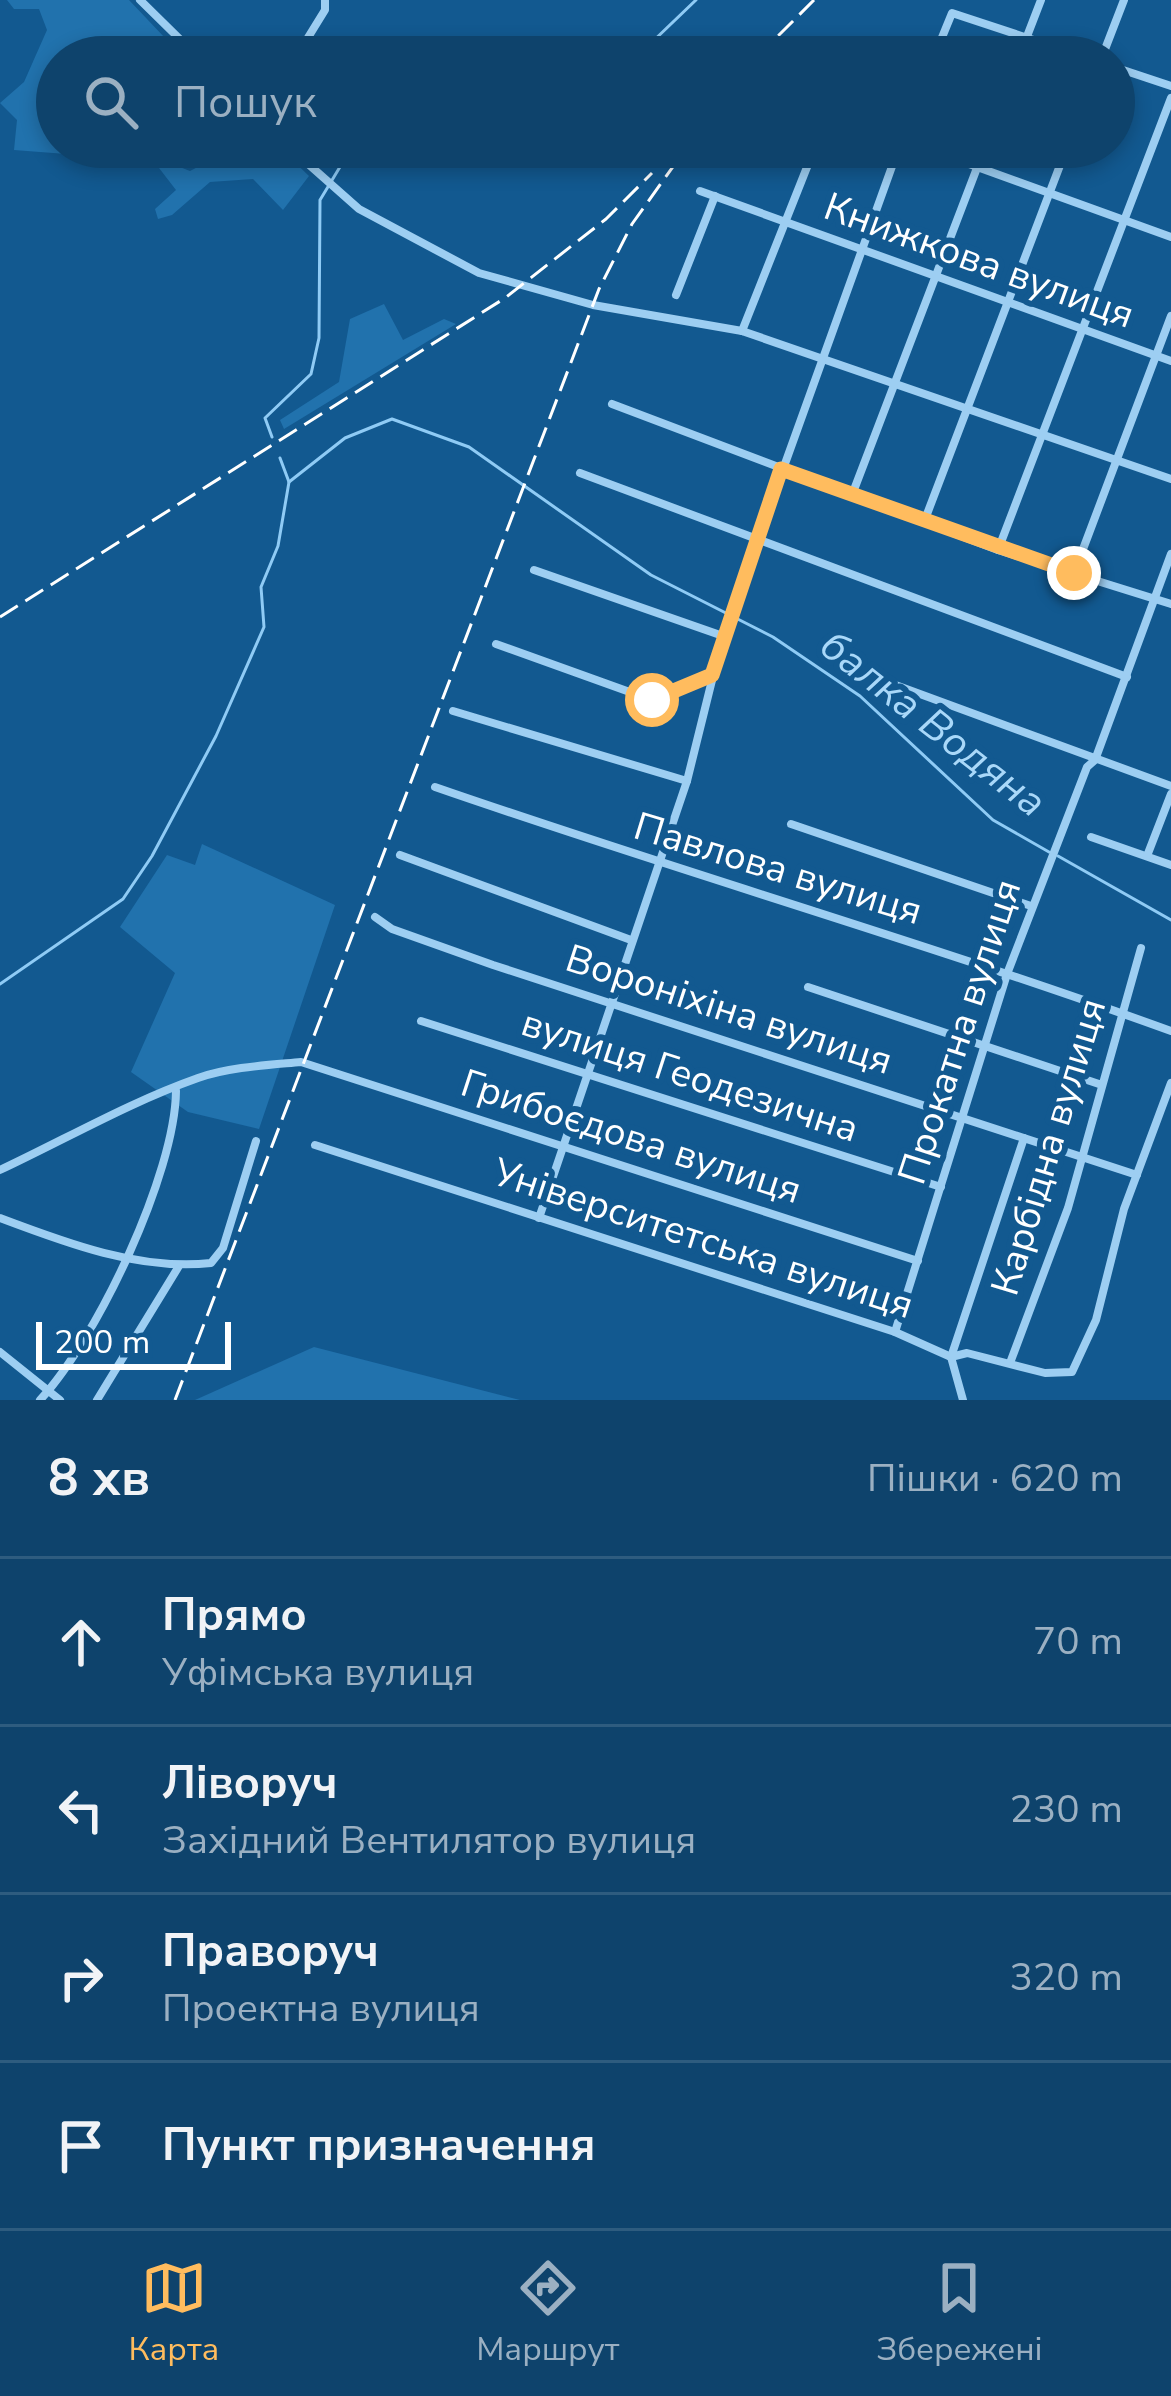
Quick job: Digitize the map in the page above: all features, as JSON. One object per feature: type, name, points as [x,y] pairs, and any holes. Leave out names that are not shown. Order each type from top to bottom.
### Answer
[{"type":"street","points":[[140,0],[177,36]]},
{"type":"street","points":[[309,36],[326,0]]},
{"type":"street","points":[[1027,36],[1041,0]]},
{"type":"street","points":[[1110,36],[1124,0]]},
{"type":"street","points":[[943,36],[952,13],[1024,36]]},
{"type":"street","points":[[1135,74],[1171,86]]},
{"type":"street","points":[[998,550],[1171,98]]},
{"type":"street","points":[[312,168],[359,209],[479,273],[592,305],[742,331],[1171,479]]},
{"type":"street","points":[[742,331],[806,168]]},
{"type":"street","points":[[539,1218],[687,782],[723,636],[891,168]]},
{"type":"street","points":[[852,495],[977,168]]},
{"type":"street","points":[[980,168],[1171,237]]},
{"type":"street","points":[[924,522],[1059,168]]},
{"type":"street","name":"Книжкова вулиця","points":[[700,191],[1171,361]]},
{"type":"street","points":[[676,295],[715,196]]},
{"type":"street","points":[[1074,573],[1171,316]]},
{"type":"street","points":[[612,404],[998,550],[1171,604]]},
{"type":"street","points":[[580,472],[1127,677]]},
{"type":"street","name":"Прокатна вулиця","points":[[895,1331],[1030,906],[1087,767],[1095,760],[1171,554]]},
{"type":"street","points":[[534,570],[723,636]]},
{"type":"street","points":[[496,644],[652,700],[712,675]]},
{"type":"street","points":[[871,676],[1171,790],[1147,856]]},
{"type":"street","points":[[453,711],[687,782]]},
{"type":"street","name":"Павлова вулиця","points":[[435,788],[656,863],[782,897],[1171,1031]]},
{"type":"street","points":[[791,824],[1030,906]]},
{"type":"street","points":[[1090,837],[1171,865]]},
{"type":"street","points":[[400,855],[631,940]]},
{"type":"street","name":"Вороніхіна вулиця","points":[[375,916],[392,929],[610,1004],[1137,1175]]},
{"type":"street","name":"Карбідна вулиця","points":[[1010,1363],[1052,1258],[1141,948]]},
{"type":"street","points":[[808,987],[1099,1084]]},
{"type":"street","name":"вулиця Геодезична","points":[[421,1021],[941,1186]]},
{"type":"street","name":"Грибоєдова вулиця","points":[[0,1170],[134,1102],[176,1091],[198,1078],[302,1062],[918,1261]]},
{"type":"street","points":[[1137,1175],[1170,1089]]},
{"type":"street","points":[[40,1400],[127,1258],[165,1151],[176,1091]]},
{"type":"street","points":[[964,1400],[951,1357],[1024,1138]]},
{"type":"street","points":[[0,1218],[127,1258],[179,1266],[211,1263],[223,1248],[256,1141]]},
{"type":"street","name":"Університетська вулиця","points":[[315,1145],[895,1331],[951,1357],[967,1353],[1045,1372],[1072,1372],[1096,1320],[1137,1175]]},
{"type":"street","points":[[97,1400],[179,1266]]},
{"type":"street","points":[[0,1352],[60,1400]]},
{"type":"shaded area","points":[[7,0],[129,0],[163,36],[44,36],[47,30],[39,9],[14,9]]},
{"type":"shaded area","points":[[36,55],[36,152],[14,150],[17,120],[0,103],[24,82]]},
{"type":"shaded area","points":[[159,168],[301,168],[309,176],[283,210],[253,179],[210,182],[172,215],[158,219],[155,209],[176,190]]},
{"type":"shaded area","points":[[384,304],[403,340],[444,319],[456,324],[284,429],[280,420],[339,382],[350,319]]},
{"type":"shaded area","points":[[202,844],[335,905],[259,1129],[188,1112],[131,1072],[175,973],[120,927],[167,855],[195,865]]},
{"type":"shaded area","points":[[314,1347],[520,1400],[195,1400]]},
{"type":"waterway","points":[[658,36],[696,0]]},
{"type":"waterway","points":[[272,437],[265,418],[311,374],[319,338],[320,200],[339,168]]},
{"type":"waterway","name":"балка Водяна","points":[[289,482],[345,438],[392,419],[469,447],[651,575],[773,637],[860,696],[993,820],[1049,852]]},
{"type":"waterway","points":[[0,984],[123,899],[152,856],[216,736],[264,627],[261,587],[278,546],[289,482],[280,458]]},
{"type":"waterway","name":"балка Водяна","points":[[1058,856],[1171,920]]},
{"type":"railway","points":[[778,36],[814,0]]},
{"type":"railway","points":[[175,1400],[599,289],[632,224],[672,168]]},
{"type":"railway","points":[[0,617],[505,298],[606,219],[652,173]]},
{"type":"route","points":[[652,700],[712,675],[781,469],[998,550],[1074,573]]}]
